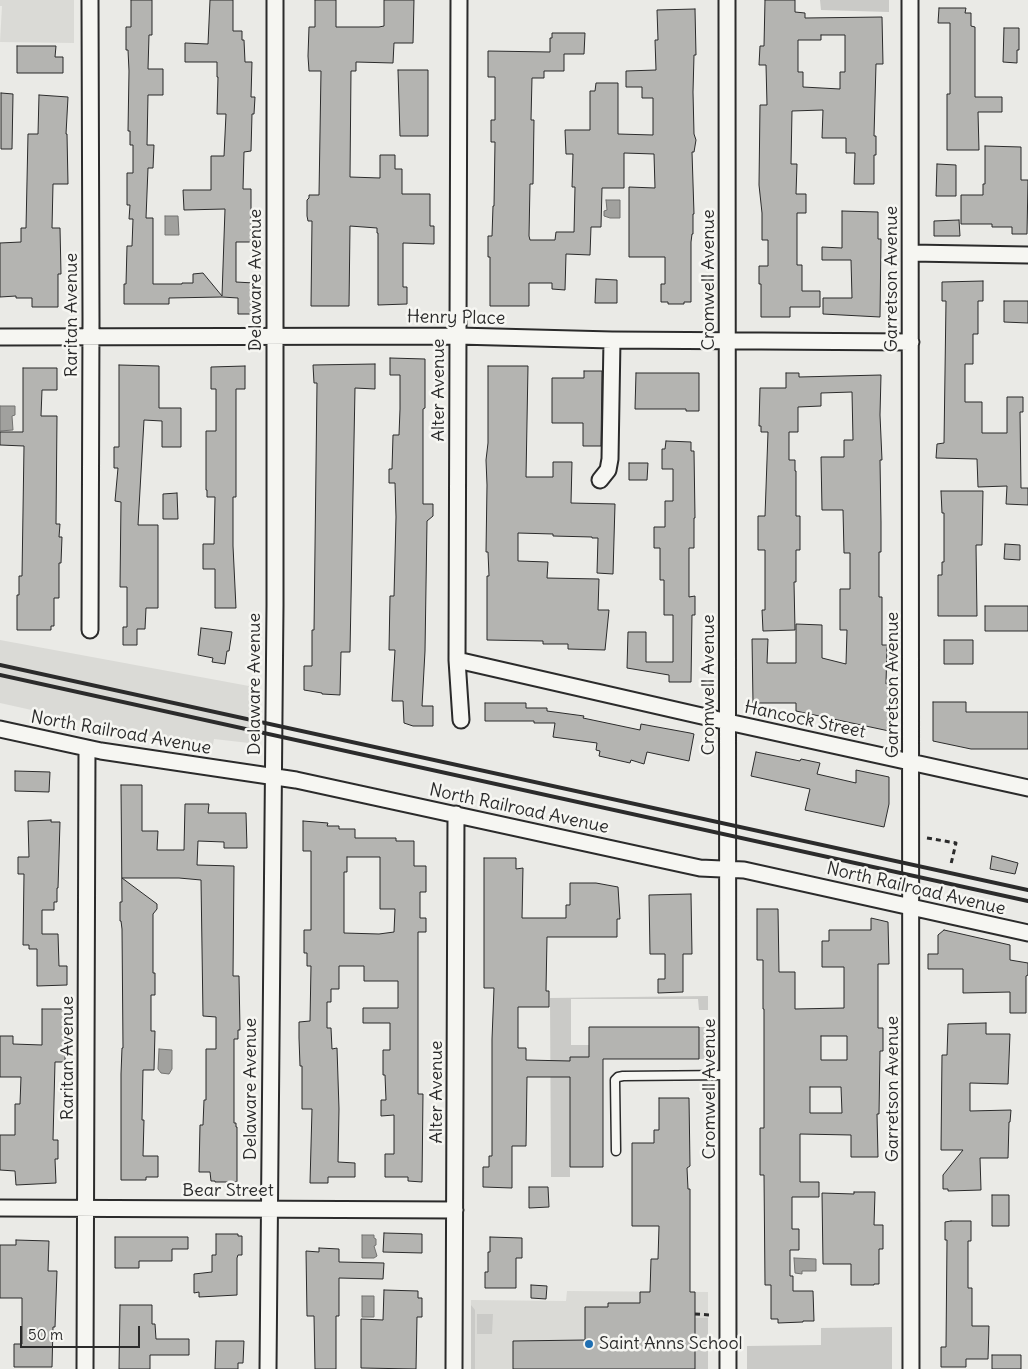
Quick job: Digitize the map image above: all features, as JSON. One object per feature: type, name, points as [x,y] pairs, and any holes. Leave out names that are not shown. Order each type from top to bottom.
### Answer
[{"type":"street","name":"Raritan Avenue","points":[[90,0],[90,630]]},
{"type":"street","name":"Delaware Avenue","points":[[268,1369],[273,776],[275,0]]},
{"type":"street","name":"Alter Avenue","points":[[459,0],[457,660],[461,720]]},
{"type":"street","name":"Cromwell Avenue","points":[[727,0],[728,1369]]},
{"type":"street","name":"Garretson Avenue","points":[[910,0],[912,1369]]},
{"type":"street","points":[[911,253],[1028,255]]},
{"type":"street","name":"Henry Place","points":[[0,337],[458,336],[612,340],[911,342]]},
{"type":"street","points":[[600,480],[608,470],[610,460],[612,340]]},
{"type":"street","name":"Hancock Street","points":[[457,660],[1028,788]]},
{"type":"street","name":"North Railroad Avenue","points":[[0,729],[87,748],[302,781],[700,868],[744,870],[1028,933]]},
{"type":"street","name":"Raritan Avenue","points":[[86,1369],[87,748]]},
{"type":"street","name":"Alter Avenue","points":[[454,1369],[456,814]]},
{"type":"street","name":"Bear Street","points":[[0,1208],[455,1210]]},
{"type":"lane","points":[[616,1151],[615,1080],[618,1077],[728,1075]]},
{"type":"path","points":[[927,838],[956,843],[952,864]]},
{"type":"path","points":[[696,1314],[710,1315]]},
{"type":"shaded area","points":[[0,0],[74,0],[74,43],[0,42],[2,6],[0,6]]},
{"type":"shaded area","points":[[820,0],[889,0],[889,12],[821,10]]},
{"type":"shaded area","points":[[606,200],[620,200],[620,218],[604,216],[604,211],[607,210]]},
{"type":"shaded area","points":[[165,216],[178,216],[179,235],[165,235]]},
{"type":"shaded area","points":[[0,406],[15,406],[15,415],[12,416],[13,430],[0,431]]},
{"type":"shaded area","points":[[0,640],[249,686],[249,743],[214,739],[212,750],[0,703]]},
{"type":"shaded area","points":[[708,996],[708,1010],[699,1010],[698,999],[571,999],[571,1045],[589,1045],[589,1057],[570,1058],[570,1177],[551,1177],[550,998]]},
{"type":"shaded area","points":[[699,1027],[708,1027],[707,1059],[699,1059]]},
{"type":"shaded area","points":[[159,1049],[172,1050],[172,1069],[169,1074],[161,1073],[158,1069]]},
{"type":"shaded area","points":[[362,1235],[374,1235],[376,1245],[374,1246],[377,1256],[374,1258],[362,1258]]},
{"type":"shaded area","points":[[794,1258],[816,1259],[816,1271],[802,1271],[802,1274],[795,1273]]},
{"type":"shaded area","name":"Saint Anns School","points":[[567,1291],[708,1292],[708,1369],[471,1369],[471,1300],[566,1301]]},
{"type":"shaded area","points":[[362,1296],[374,1296],[374,1317],[362,1317]]},
{"type":"shaded area","points":[[471,1305],[475,1310],[475,1369],[471,1369]]},
{"type":"shaded area","points":[[477,1314],[493,1314],[492,1334],[477,1334]]},
{"type":"shaded area","points":[[694,1318],[708,1318],[708,1369],[695,1369]]},
{"type":"shaded area","points":[[892,1327],[892,1369],[747,1369],[747,1346],[821,1345],[821,1328]]},
{"type":"building","points":[[131,0],[152,0],[152,35],[149,35],[148,69],[163,69],[163,95],[148,95],[147,145],[154,145],[153,168],[148,168],[146,218],[153,218],[153,284],[193,283],[193,274],[203,273],[222,296],[225,209],[184,210],[183,190],[211,190],[211,156],[224,156],[226,114],[217,114],[217,62],[185,62],[185,43],[208,44],[210,0],[233,0],[233,31],[242,31],[245,62],[252,62],[251,97],[255,97],[254,114],[252,114],[251,151],[244,152],[243,189],[251,189],[251,242],[236,242],[236,282],[254,283],[254,314],[238,314],[238,298],[169,298],[169,304],[124,304],[127,246],[132,246],[133,219],[129,219],[130,205],[127,205],[127,173],[133,173],[133,145],[130,145],[130,131],[128,131],[129,71],[128,50],[126,50],[126,27],[131,27]]},
{"type":"building","points":[[315,0],[336,0],[336,27],[379,27],[384,26],[384,0],[414,0],[413,43],[394,43],[393,63],[356,62],[356,71],[351,71],[350,177],[380,178],[380,155],[395,155],[395,169],[402,169],[402,194],[430,194],[430,226],[434,226],[434,244],[403,243],[403,287],[407,287],[407,304],[378,305],[377,228],[350,226],[349,306],[311,306],[312,221],[308,221],[307,200],[309,195],[319,195],[321,71],[309,71],[309,27],[315,27]]},
{"type":"building","points":[[765,0],[795,0],[795,12],[805,13],[805,18],[882,17],[883,64],[876,64],[874,136],[876,136],[876,155],[874,155],[874,184],[854,184],[855,153],[846,153],[846,138],[822,138],[823,110],[792,111],[791,164],[797,164],[796,194],[806,194],[806,213],[797,213],[797,265],[802,265],[802,291],[820,291],[820,307],[790,307],[790,317],[761,317],[759,266],[768,266],[768,240],[762,240],[759,185],[760,105],[767,105],[766,65],[759,65],[760,46],[764,46]],"holes":[[[821,35],[845,35],[845,72],[840,72],[840,89],[803,87],[803,72],[798,72],[798,40],[821,40]]]},
{"type":"building","points":[[939,8],[966,8],[965,13],[971,13],[971,26],[975,27],[975,97],[1002,97],[1002,112],[978,112],[979,150],[947,150],[947,94],[950,94],[950,23],[938,23]]},
{"type":"building","points":[[695,9],[696,55],[694,55],[693,92],[694,134],[696,140],[694,152],[692,152],[694,214],[691,242],[691,302],[668,304],[668,302],[661,302],[661,284],[665,284],[665,257],[629,257],[629,187],[655,188],[654,154],[624,153],[624,188],[602,188],[601,227],[591,227],[590,255],[566,254],[565,290],[552,289],[552,283],[529,283],[529,306],[490,306],[488,236],[492,236],[494,206],[495,142],[491,142],[491,120],[495,120],[495,77],[488,77],[488,51],[550,52],[552,33],[585,33],[584,54],[564,54],[564,71],[544,71],[544,78],[532,78],[531,120],[534,120],[533,184],[530,184],[529,236],[530,240],[555,240],[556,232],[574,232],[575,187],[572,187],[573,154],[566,154],[565,130],[590,130],[590,91],[595,91],[596,83],[618,83],[618,134],[653,135],[653,98],[642,98],[642,87],[626,87],[626,71],[656,70],[657,10]]},
{"type":"building","points":[[1004,28],[1019,28],[1017,63],[1003,62]]},
{"type":"building","points":[[17,46],[56,46],[55,57],[63,57],[63,73],[17,73]]},
{"type":"building","points":[[398,70],[428,70],[428,136],[400,136]]},
{"type":"building","points":[[1,93],[13,94],[12,149],[1,149]]},
{"type":"building","points":[[39,95],[68,97],[66,134],[68,184],[53,184],[52,228],[60,228],[61,274],[58,274],[58,307],[32,307],[32,298],[0,297],[0,243],[21,242],[21,228],[26,228],[28,134],[38,134]]},
{"type":"building","points":[[985,146],[1021,147],[1021,180],[1028,180],[1027,234],[1012,234],[1012,227],[992,227],[992,224],[961,224],[961,195],[983,195],[983,184],[985,184]]},
{"type":"building","points":[[937,164],[956,165],[956,196],[936,196]]},
{"type":"building","points":[[842,211],[878,212],[878,239],[881,239],[880,317],[823,314],[823,298],[852,298],[851,260],[822,260],[822,247],[842,248]]},
{"type":"building","points":[[959,220],[960,236],[934,236],[934,221]]},
{"type":"building","points":[[596,279],[617,280],[617,303],[595,303]]},
{"type":"building","points":[[983,281],[983,301],[978,301],[978,334],[973,334],[973,364],[965,364],[965,402],[982,402],[982,433],[1007,433],[1007,397],[1023,397],[1023,412],[1020,412],[1021,488],[1028,488],[1028,505],[1006,504],[1007,486],[978,487],[977,459],[936,458],[937,444],[944,443],[946,301],[942,301],[942,282]]},
{"type":"building","points":[[1004,301],[1028,301],[1028,323],[1004,322]]},
{"type":"building","points":[[390,358],[425,359],[423,504],[433,504],[433,516],[427,521],[425,651],[422,706],[433,706],[433,726],[413,726],[404,723],[403,701],[392,701],[395,650],[389,650],[390,596],[394,596],[396,517],[395,483],[389,483],[389,469],[392,469],[393,435],[399,435],[400,375],[390,375]]},
{"type":"building","points":[[375,364],[375,389],[355,388],[350,652],[341,652],[340,695],[322,694],[304,690],[304,666],[312,666],[312,630],[314,630],[317,383],[314,383],[313,365]]},
{"type":"building","points":[[119,365],[159,366],[159,408],[181,408],[181,447],[162,447],[162,421],[144,420],[138,525],[158,525],[158,608],[146,608],[145,629],[137,629],[137,645],[123,645],[123,627],[127,627],[127,587],[120,587],[121,502],[115,501],[118,468],[114,468],[114,447],[119,447]]},
{"type":"building","points":[[245,366],[245,389],[236,389],[236,497],[233,497],[233,546],[236,608],[215,608],[215,569],[203,569],[203,544],[214,544],[215,497],[207,497],[206,490],[206,431],[216,431],[216,389],[211,389],[211,367]]},
{"type":"building","points":[[488,366],[528,366],[526,477],[553,477],[553,462],[572,462],[571,503],[615,504],[613,574],[597,573],[598,538],[518,533],[518,561],[548,562],[547,578],[599,579],[598,610],[609,610],[605,650],[568,649],[568,644],[543,644],[543,641],[487,640],[487,576],[489,576],[488,552],[486,552]]},
{"type":"building","points":[[23,368],[57,368],[57,390],[42,390],[41,416],[57,416],[56,524],[60,524],[59,537],[62,537],[61,563],[59,563],[59,598],[54,598],[54,626],[51,626],[51,630],[17,630],[17,595],[19,595],[19,576],[22,576],[24,446],[0,445],[0,432],[23,432]]},
{"type":"building","points":[[584,371],[602,371],[601,446],[583,446],[583,423],[552,423],[552,378],[584,378]]},
{"type":"building","points":[[636,373],[699,373],[699,411],[686,411],[686,409],[635,409]]},
{"type":"building","points":[[786,373],[799,373],[799,377],[881,375],[882,460],[880,460],[881,552],[879,552],[879,597],[882,597],[882,645],[887,645],[886,684],[889,684],[889,731],[796,711],[796,703],[753,703],[752,639],[768,639],[767,663],[796,663],[796,624],[822,625],[822,658],[846,664],[847,630],[840,630],[840,589],[850,589],[850,553],[844,553],[843,510],[822,510],[821,457],[844,457],[844,440],[853,440],[852,392],[821,393],[821,406],[798,407],[798,432],[789,432],[789,460],[795,460],[796,471],[796,516],[800,516],[800,550],[796,550],[796,582],[794,582],[795,630],[763,631],[762,610],[765,610],[765,550],[758,550],[758,516],[765,516],[768,432],[761,432],[761,426],[759,426],[760,388],[786,388]]},
{"type":"building","points":[[666,441],[691,442],[691,451],[694,451],[694,548],[689,548],[689,597],[695,596],[695,615],[692,615],[691,682],[669,682],[669,675],[627,668],[628,632],[646,632],[646,662],[673,662],[673,615],[664,615],[664,580],[660,580],[660,548],[654,548],[654,527],[665,527],[665,501],[673,501],[673,469],[662,469],[662,449],[665,449]]},
{"type":"building","points":[[629,463],[648,463],[647,480],[629,480]]},
{"type":"building","points":[[941,491],[983,491],[982,545],[976,545],[977,616],[938,616],[938,575],[942,575],[942,562],[944,562],[944,513],[942,513]]},
{"type":"building","points":[[177,493],[178,519],[163,519],[163,494]]},
{"type":"building","points":[[1005,544],[1020,545],[1020,560],[1004,559]]},
{"type":"building","points":[[985,606],[1028,606],[1028,631],[985,631]]},
{"type":"building","points":[[201,628],[232,632],[225,664],[212,662],[213,658],[198,655]]},
{"type":"building","points":[[944,640],[973,640],[973,664],[944,664]]},
{"type":"building","points":[[933,702],[966,702],[966,712],[1028,712],[1028,749],[971,749],[933,741]]},
{"type":"building","points":[[485,703],[526,703],[526,708],[547,708],[547,711],[584,716],[583,718],[640,730],[641,724],[694,734],[689,761],[647,752],[644,764],[631,760],[630,763],[599,756],[600,751],[596,750],[597,743],[553,737],[555,723],[485,721]]},
{"type":"building","points":[[756,752],[820,763],[817,774],[856,783],[856,770],[889,777],[889,804],[884,827],[805,810],[810,789],[751,776]]},
{"type":"building","points":[[15,771],[50,772],[49,792],[15,791]]},
{"type":"building","points":[[121,785],[142,785],[142,831],[158,831],[157,850],[184,850],[185,804],[209,804],[208,813],[246,813],[247,848],[224,848],[224,842],[198,841],[197,865],[234,866],[233,976],[239,976],[240,1030],[238,1030],[238,1039],[234,1039],[234,1123],[236,1123],[237,1127],[237,1182],[211,1181],[210,1172],[199,1172],[200,1125],[203,1125],[204,1100],[206,1100],[206,1049],[216,1049],[216,1017],[203,1016],[201,880],[179,878],[122,878],[157,904],[157,909],[153,914],[155,995],[151,995],[151,1031],[155,1031],[154,1070],[143,1070],[142,1120],[144,1120],[143,1156],[158,1156],[158,1177],[146,1177],[146,1180],[121,1180],[121,1074],[123,1048],[122,929],[120,921],[120,902],[122,902]]},
{"type":"building","points":[[51,820],[51,822],[60,822],[57,902],[54,902],[54,910],[42,910],[42,934],[58,934],[59,966],[67,966],[67,985],[37,986],[37,949],[29,949],[29,945],[23,945],[24,874],[18,874],[18,857],[29,857],[28,821]]},
{"type":"building","points":[[303,821],[328,823],[327,826],[339,826],[339,829],[355,829],[355,838],[396,838],[396,841],[414,841],[414,866],[426,866],[426,892],[420,892],[420,918],[426,918],[426,932],[418,932],[418,1094],[423,1094],[422,1182],[408,1181],[408,1177],[385,1177],[385,1154],[394,1154],[394,1115],[381,1116],[381,1100],[386,1100],[383,1050],[390,1050],[390,1023],[363,1023],[363,1008],[398,1008],[398,981],[364,981],[364,966],[339,966],[339,989],[331,989],[331,1002],[327,1002],[327,1028],[331,1028],[332,1049],[337,1048],[338,1162],[355,1163],[355,1177],[328,1177],[328,1183],[310,1183],[312,1109],[302,1109],[299,1022],[310,1021],[311,966],[307,966],[307,953],[304,953],[304,930],[311,930],[311,851],[303,851]],"holes":[[[347,857],[380,857],[380,909],[395,909],[394,932],[379,934],[344,933],[344,872],[347,872]]]},
{"type":"building","points":[[992,856],[1018,863],[1015,874],[990,869]]},
{"type":"building","points":[[484,858],[516,858],[516,869],[523,868],[522,918],[566,918],[566,905],[570,905],[570,883],[596,883],[618,887],[620,919],[617,919],[617,937],[547,937],[546,991],[549,991],[549,1007],[518,1007],[518,1048],[526,1048],[526,1060],[570,1061],[570,1057],[589,1057],[589,1027],[699,1027],[699,1059],[603,1059],[603,1167],[570,1167],[570,1077],[527,1077],[526,1146],[512,1146],[512,1188],[483,1187],[483,1167],[489,1167],[489,1156],[492,1156],[494,988],[484,988]]},
{"type":"building","points":[[691,894],[692,954],[683,954],[683,992],[658,993],[658,979],[665,979],[665,954],[650,954],[649,895]]},
{"type":"building","points":[[757,909],[778,909],[779,972],[795,972],[795,1009],[844,1008],[844,967],[822,967],[822,941],[829,941],[829,930],[871,930],[871,918],[888,922],[889,964],[878,964],[878,1028],[883,1028],[883,1051],[880,1051],[879,1114],[877,1114],[878,1157],[851,1157],[851,1135],[800,1134],[800,1182],[819,1182],[819,1197],[792,1197],[792,1229],[799,1229],[799,1250],[790,1250],[790,1276],[793,1276],[793,1291],[813,1291],[814,1321],[778,1323],[778,1319],[771,1319],[771,1285],[765,1285],[764,1175],[760,1175],[760,1128],[764,1128],[763,960],[757,960]],"holes":[[[821,1036],[847,1036],[847,1060],[821,1060]],[[810,1087],[841,1087],[842,1113],[810,1113]]]},
{"type":"building","points":[[944,930],[1010,945],[1010,960],[1028,963],[1026,1013],[1010,1013],[1010,992],[963,993],[963,969],[928,969],[928,954],[938,954],[938,935]]},
{"type":"building","points":[[42,1009],[66,1009],[65,1062],[55,1062],[53,1140],[58,1140],[58,1159],[55,1159],[56,1183],[16,1185],[15,1171],[0,1170],[0,1135],[15,1135],[15,1104],[20,1104],[21,1077],[0,1077],[0,1036],[13,1036],[13,1044],[42,1045]]},
{"type":"building","points":[[986,1023],[986,1034],[1010,1034],[1008,1084],[970,1083],[970,1111],[1011,1110],[1008,1158],[980,1158],[981,1190],[948,1191],[948,1189],[943,1189],[943,1175],[963,1150],[941,1150],[942,1055],[947,1055],[948,1024]]},
{"type":"building","points":[[659,1098],[689,1098],[690,1166],[687,1168],[688,1189],[690,1189],[690,1292],[695,1292],[695,1369],[513,1369],[513,1341],[585,1340],[585,1307],[608,1307],[608,1303],[640,1303],[640,1292],[650,1292],[651,1259],[658,1259],[659,1226],[632,1226],[632,1143],[654,1143],[654,1130],[659,1130]]},
{"type":"building","points":[[529,1187],[548,1187],[549,1207],[529,1208]]},
{"type":"building","points":[[854,1192],[875,1192],[874,1225],[883,1225],[883,1249],[879,1249],[879,1284],[851,1285],[851,1264],[823,1264],[822,1193],[854,1194]]},
{"type":"building","points":[[992,1195],[1009,1195],[1009,1226],[992,1226]]},
{"type":"building","points":[[971,1221],[971,1241],[968,1241],[968,1288],[972,1288],[972,1326],[989,1326],[988,1359],[966,1359],[966,1367],[941,1367],[941,1347],[946,1347],[947,1240],[945,1240],[945,1222]]},
{"type":"building","points":[[384,1233],[422,1234],[422,1253],[383,1252]]},
{"type":"building","points":[[216,1234],[238,1234],[238,1236],[242,1236],[242,1255],[238,1255],[237,1258],[237,1295],[199,1297],[199,1292],[194,1293],[194,1274],[212,1272],[212,1255],[216,1255]]},
{"type":"building","points":[[115,1237],[188,1237],[188,1249],[172,1249],[172,1261],[139,1261],[139,1268],[115,1268]]},
{"type":"building","points":[[490,1237],[522,1238],[522,1258],[516,1258],[516,1288],[485,1288],[485,1272],[488,1272]]},
{"type":"building","points":[[16,1240],[49,1241],[48,1271],[57,1271],[52,1367],[14,1367],[14,1344],[22,1344],[22,1298],[0,1298],[0,1245],[16,1245]]},
{"type":"building","points":[[319,1248],[339,1249],[339,1262],[384,1263],[383,1279],[339,1278],[339,1316],[336,1316],[336,1369],[315,1369],[314,1316],[307,1316],[306,1251],[319,1252]]},
{"type":"building","points":[[531,1285],[547,1286],[546,1299],[531,1298]]},
{"type":"building","points":[[384,1290],[418,1291],[418,1298],[422,1298],[422,1317],[417,1317],[416,1369],[361,1368],[361,1319],[383,1320]]},
{"type":"building","points":[[120,1305],[152,1305],[152,1324],[155,1324],[156,1339],[189,1339],[189,1355],[150,1355],[150,1369],[119,1369]]},
{"type":"building","points":[[216,1341],[244,1341],[243,1363],[238,1363],[238,1369],[215,1369]]},
{"type":"building","points":[[992,1355],[1021,1355],[1021,1369],[992,1369]]},
{"type":"railway","points":[[0,665],[1028,890]]},
{"type":"railway","points":[[0,675],[1028,901]]},
{"type":"place","name":"Saint Anns School","points":[[589,1344]]}]
